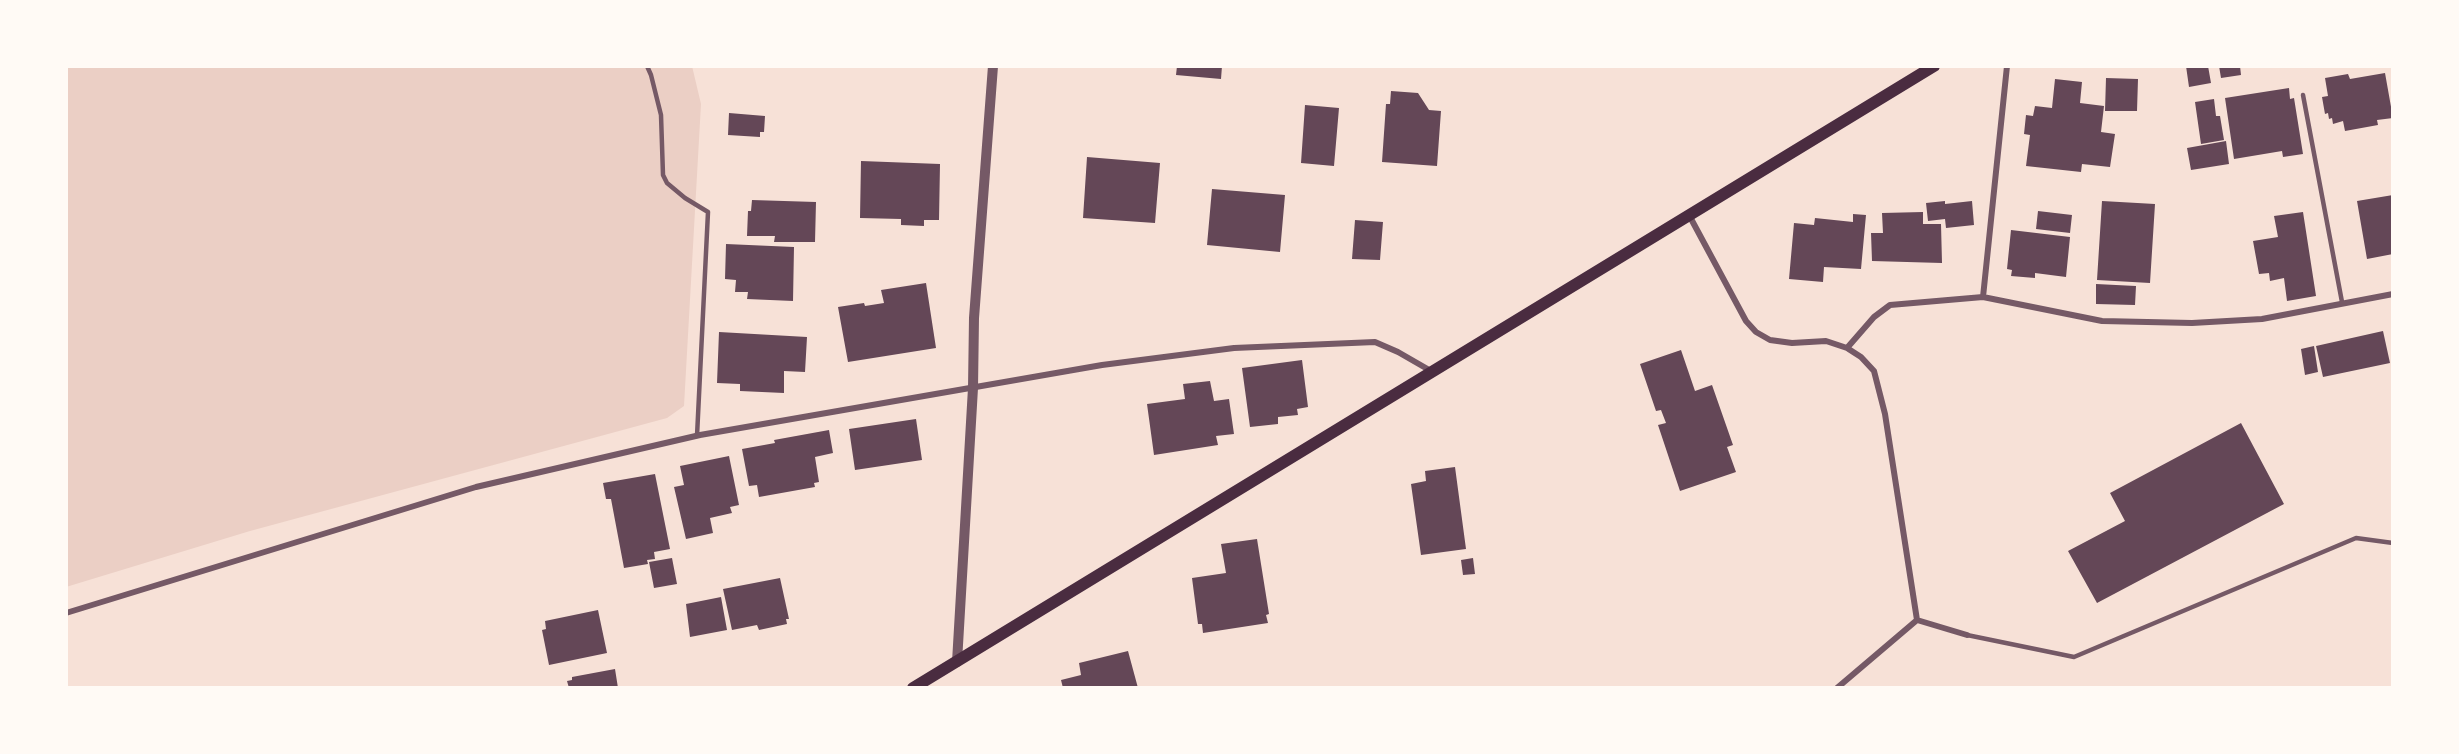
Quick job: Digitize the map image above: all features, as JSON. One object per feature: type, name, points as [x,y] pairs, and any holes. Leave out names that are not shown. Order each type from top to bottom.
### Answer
[{"type":"main road","points":[[913,688],[1934,66]]},
{"type":"street","points":[[957,662],[973,388],[974,318],[993,66]]},
{"type":"street","points":[[1983,297],[2007,66]]},
{"type":"street","points":[[1689,215],[1746,321],[1756,332],[1770,340],[1792,343],[1826,341],[1847,348],[1861,357],[1874,371],[1885,414],[1917,620]]},
{"type":"street","points":[[1847,348],[1874,316],[1890,306],[1983,297],[2102,321],[2192,323],[2262,319],[2393,294]]},
{"type":"street","points":[[66,613],[476,487],[697,436],[1102,365],[1234,348],[1376,342],[1398,351],[1431,371]]},
{"type":"street","points":[[1917,620],[1967,634]]},
{"type":"street","points":[[1837,688],[1917,620]]},
{"type":"lane","points":[[647,66],[661,115],[663,175],[667,183],[708,212],[697,436]]},
{"type":"lane","points":[[2303,95],[2342,303]]},
{"type":"lane","points":[[1967,634],[2074,657],[2355,538],[2393,543]]},
{"type":"shaded area","points":[[66,66],[692,66],[701,104],[684,406],[667,418],[250,531],[66,587]]},
{"type":"building","points":[[1177,66],[1222,66],[1221,79],[1176,75]]},
{"type":"building","points":[[2186,66],[2208,66],[2211,83],[2189,87]]},
{"type":"building","points":[[2219,66],[2240,66],[2241,75],[2221,78]]},
{"type":"building","points":[[2385,73],[2393,118],[2377,120],[2378,125],[2345,131],[2343,121],[2333,124],[2328,113],[2325,114],[2322,97],[2328,96],[2325,78],[2348,74],[2350,79]]},
{"type":"building","points":[[2106,78],[2138,79],[2137,111],[2105,111]]},
{"type":"building","points":[[2055,79],[2082,82],[2080,103],[2104,106],[2101,132],[2115,134],[2110,167],[2082,164],[2081,172],[2026,166],[2030,135],[2024,134],[2026,115],[2033,116],[2035,106],[2052,108]]},
{"type":"building","points":[[2289,88],[2290,99],[2294,98],[2303,154],[2283,157],[2282,151],[2234,159],[2225,98]]},
{"type":"building","points":[[1391,91],[1418,93],[1429,110],[1441,111],[1437,166],[1382,162],[1386,104],[1390,104]]},
{"type":"building","points":[[2214,99],[2216,116],[2220,116],[2224,140],[2201,144],[2195,102]]},
{"type":"building","points":[[1305,105],[1339,108],[1334,166],[1301,163]]},
{"type":"building","points":[[729,113],[765,116],[764,132],[760,132],[760,137],[728,135]]},
{"type":"building","points":[[2226,141],[2229,164],[2191,170],[2187,148]]},
{"type":"building","points":[[1087,157],[1160,163],[1155,223],[1083,218]]},
{"type":"building","points":[[861,161],[940,164],[939,220],[924,220],[924,226],[901,225],[901,219],[860,218]]},
{"type":"building","points":[[1212,189],[1285,195],[1280,252],[1207,245]]},
{"type":"building","points":[[2393,195],[2393,254],[2367,259],[2357,201]]},
{"type":"building","points":[[752,200],[816,202],[815,242],[774,242],[775,236],[747,236],[748,211],[751,211]]},
{"type":"building","points":[[1945,201],[1945,204],[1972,201],[1974,225],[1946,228],[1945,219],[1928,221],[1926,203]]},
{"type":"building","points":[[2102,201],[2155,204],[2150,283],[2097,280]]},
{"type":"building","points":[[2038,211],[2072,215],[2070,233],[2036,229]]},
{"type":"building","points":[[1923,212],[1923,224],[1941,224],[1942,263],[1872,261],[1871,233],[1883,233],[1882,213]]},
{"type":"building","points":[[2303,212],[2316,296],[2287,301],[2284,278],[2270,281],[2269,273],[2259,274],[2253,241],[2278,237],[2274,216]]},
{"type":"building","points":[[1853,214],[1866,215],[1861,269],[1824,267],[1823,282],[1789,279],[1794,223],[1814,225],[1815,218],[1853,222]]},
{"type":"building","points":[[1355,220],[1383,222],[1380,260],[1352,259]]},
{"type":"building","points":[[2011,230],[2070,237],[2066,277],[2035,273],[2035,278],[2011,276],[2012,270],[2007,269]]},
{"type":"building","points":[[726,244],[794,247],[793,301],[747,299],[748,292],[735,292],[736,280],[725,279]]},
{"type":"building","points":[[926,283],[936,348],[848,362],[838,307],[884,303],[881,290]]},
{"type":"building","points":[[2096,284],[2136,286],[2135,305],[2096,304]]},
{"type":"building","points":[[2383,331],[2390,363],[2323,377],[2316,346]]},
{"type":"building","points":[[719,332],[807,337],[805,372],[784,371],[784,393],[740,391],[740,384],[717,383]]},
{"type":"building","points":[[2314,346],[2318,372],[2305,375],[2301,349]]},
{"type":"building","points":[[1681,350],[1695,391],[1712,385],[1733,445],[1727,447],[1736,472],[1680,491],[1658,425],[1666,423],[1661,410],[1656,411],[1640,364]]},
{"type":"building","points":[[1302,360],[1308,407],[1297,409],[1298,415],[1278,417],[1278,424],[1250,427],[1242,368]]},
{"type":"building","points":[[1210,381],[1214,401],[1229,399],[1234,434],[1216,436],[1218,445],[1154,455],[1147,404],[1185,399],[1183,384]]},
{"type":"building","points":[[916,419],[922,460],[855,470],[849,429]]},
{"type":"building","points":[[2241,423],[2284,504],[2097,603],[2068,551],[2125,521],[2110,493]]},
{"type":"building","points":[[829,430],[833,453],[815,457],[819,482],[814,483],[815,487],[759,497],[757,485],[749,486],[742,449],[775,443],[774,440]]},
{"type":"building","points":[[729,456],[739,505],[730,507],[732,513],[710,518],[713,533],[686,539],[674,487],[684,485],[680,466]]},
{"type":"building","points":[[1455,467],[1466,549],[1421,555],[1411,484],[1426,481],[1425,471]]},
{"type":"building","points":[[655,474],[670,549],[654,552],[655,559],[647,560],[648,564],[624,568],[611,499],[606,499],[603,483]]},
{"type":"building","points":[[1257,539],[1269,614],[1266,615],[1268,623],[1203,633],[1202,624],[1198,624],[1192,578],[1226,573],[1221,544]]},
{"type":"building","points":[[672,558],[677,584],[654,588],[649,562]]},
{"type":"building","points":[[1473,558],[1475,574],[1463,575],[1461,560]]},
{"type":"building","points":[[780,578],[789,619],[786,619],[787,624],[759,630],[757,625],[732,630],[723,589]]},
{"type":"building","points":[[721,597],[727,630],[690,637],[686,604]]},
{"type":"building","points":[[598,610],[607,653],[549,665],[542,630],[546,629],[545,621]]},
{"type":"building","points":[[1128,651],[1138,688],[1063,688],[1061,680],[1081,675],[1079,663]]},
{"type":"building","points":[[615,669],[618,688],[569,688],[567,681],[572,680],[572,677]]}]
